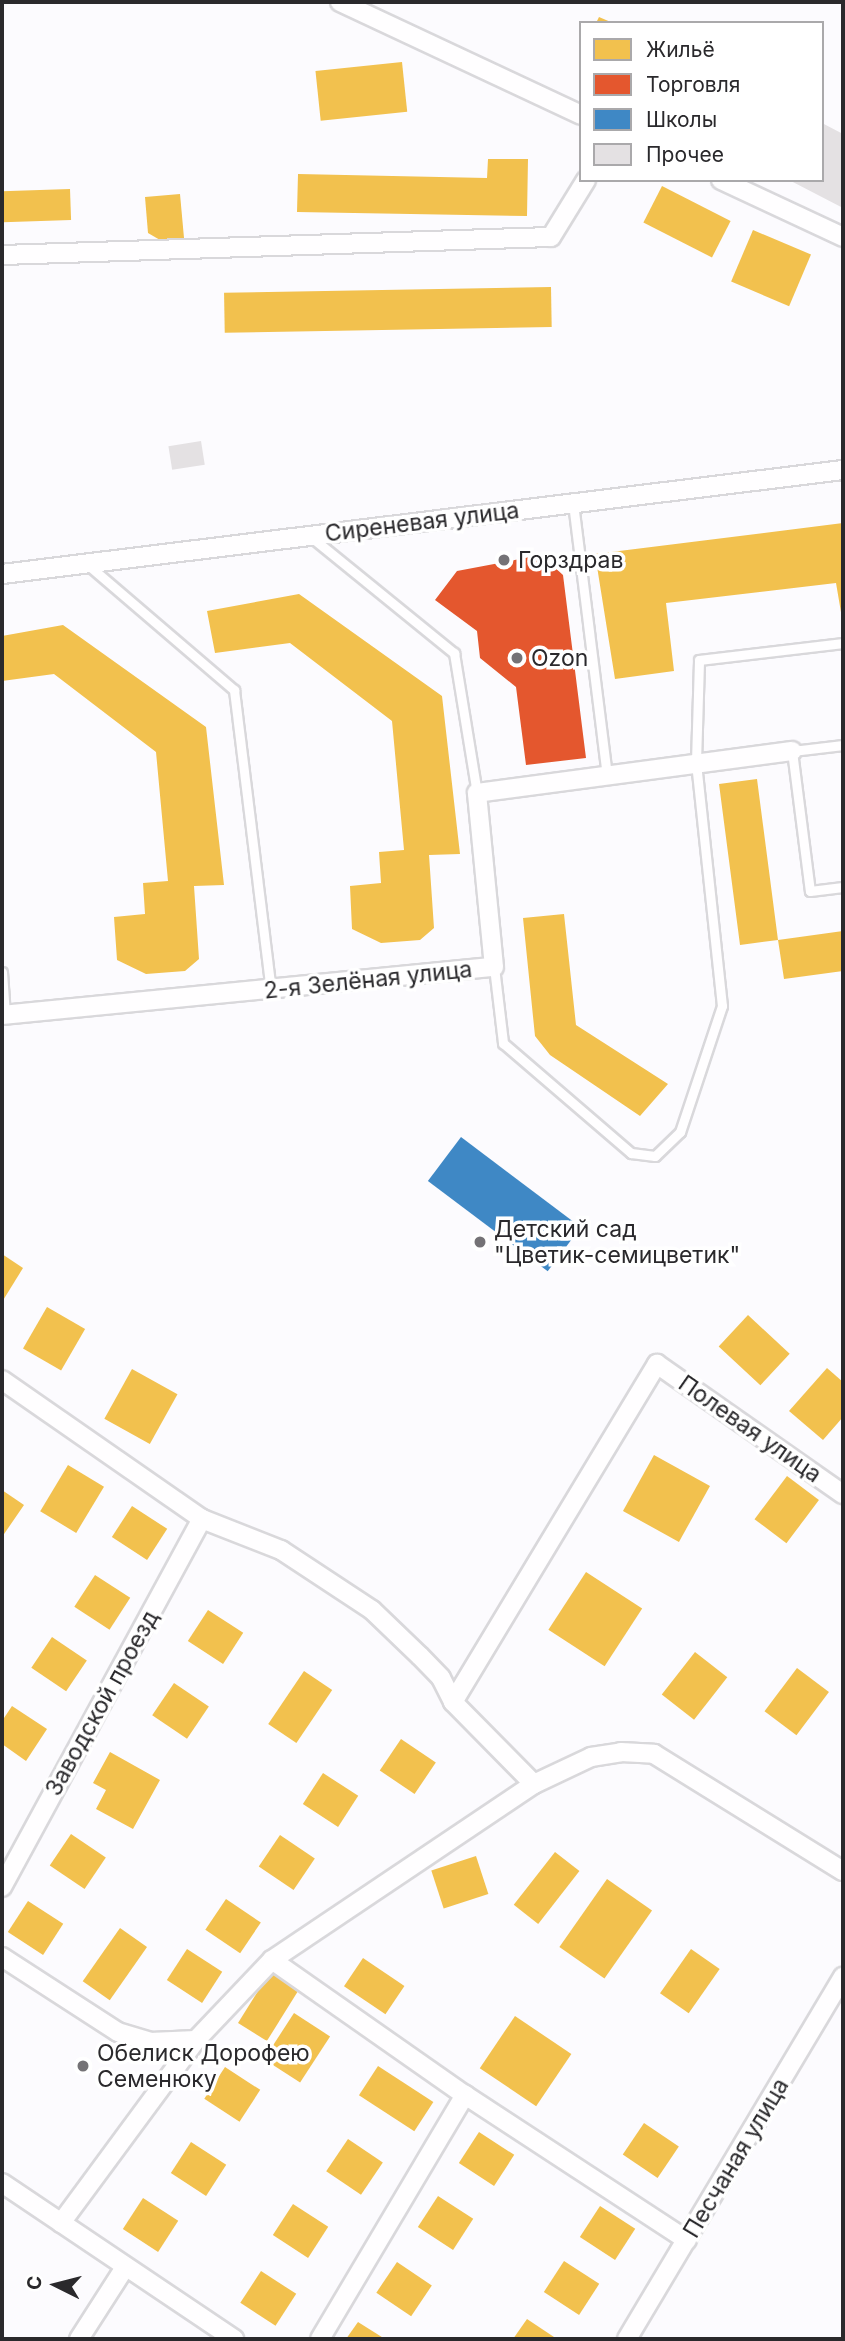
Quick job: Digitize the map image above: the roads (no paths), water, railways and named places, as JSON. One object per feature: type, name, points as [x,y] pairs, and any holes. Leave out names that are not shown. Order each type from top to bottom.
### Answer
[{"type":"street","points":[[340,2],[579,114]]},
{"type":"street","points":[[2,255],[551,237],[585,182]]},
{"type":"street","points":[[725,182],[843,237]]},
{"type":"street","name":"Сиреневая улица","points":[[2,575],[843,470]]},
{"type":"street","points":[[477,793],[792,751]]},
{"type":"street","name":"2-я Зелёная улица","points":[[4,1015],[494,967],[477,793]]},
{"type":"street","name":"Полевая улица","points":[[453,1702],[657,1364],[843,1493]]},
{"type":"street","points":[[2,1380],[202,1519],[281,1550],[372,1610],[441,1678],[453,1702],[534,1784]]},
{"type":"street","name":"Заводской проезд","points":[[2,1887],[202,1519]]},
{"type":"street","points":[[61,2223],[196,2040],[272,1960],[534,1784],[591,1757],[621,1752],[654,1754],[843,1871]]},
{"type":"street","points":[[2,1957],[118,2032],[150,2042],[196,2040]]},
{"type":"street","points":[[272,1960],[465,2095],[687,2240]]},
{"type":"street","name":"Песчаная улица","points":[[626,2339],[843,1976]]},
{"type":"street","points":[[320,2339],[465,2095]]},
{"type":"street","points":[[2,2183],[124,2269],[233,2339]]},
{"type":"street","points":[[79,2339],[124,2269]]},
{"type":"lane","points":[[573,503],[607,775]]},
{"type":"lane","points":[[310,536],[454,653],[477,793]]},
{"type":"lane","points":[[87,564],[234,690],[271,990]]},
{"type":"lane","points":[[494,967],[503,1043],[631,1153],[655,1156],[680,1132],[722,1006],[696,762],[699,660],[843,643]]},
{"type":"lane","points":[[843,745],[792,751],[810,891],[843,887]]},
{"type":"lane","points":[[2,972],[4,1015]]},
{"type":"place","name":"Горздрав","points":[[504,560]]},
{"type":"place","name":"Ozon","points":[[517,658]]},
{"type":"place","name":"Детский сад \"Цветик-семицветик\"","points":[[480,1242]]},
{"type":"place","name":"Обелиск Дорофею Семенюку","points":[[83,2066]]}]
